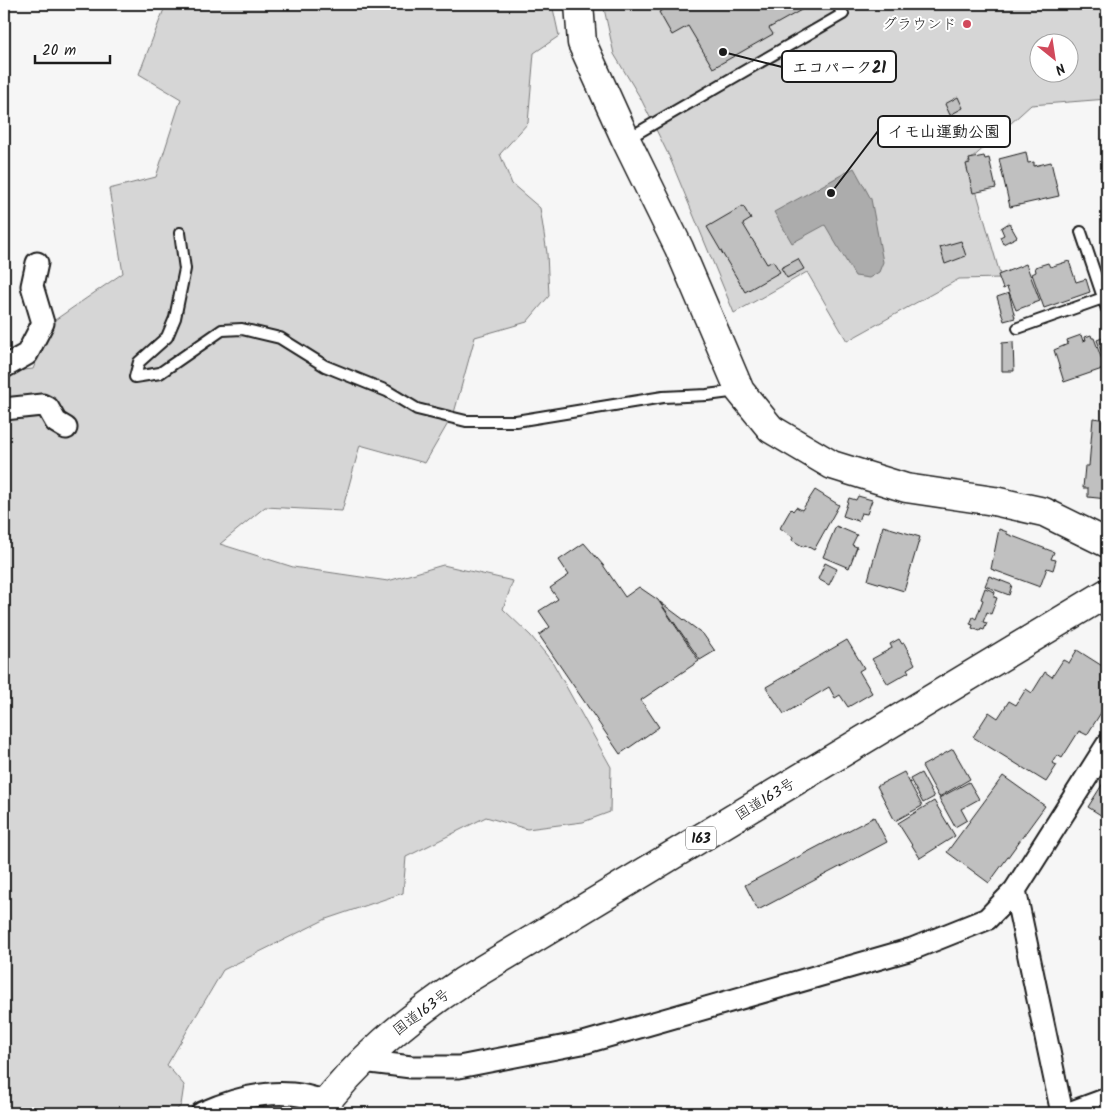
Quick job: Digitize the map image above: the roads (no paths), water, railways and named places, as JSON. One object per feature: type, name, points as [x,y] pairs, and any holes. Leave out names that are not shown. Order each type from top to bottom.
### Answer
[{"type":"main road","points":[[582,8],[582,44],[679,248],[740,391],[771,429],[832,465],[906,488],[1044,512],[1107,543]]},
{"type":"main road","name":"国道163号","points":[[322,1107],[386,1038],[422,1009],[462,982],[1107,593]]},
{"type":"street","points":[[4,367],[27,354],[43,323],[32,286],[37,264]]},
{"type":"street","points":[[4,410],[42,405],[48,408],[56,422],[66,428]]},
{"type":"street","points":[[363,1061],[411,1067],[459,1068],[588,1042],[912,949],[987,919],[1015,890],[1107,745]]},
{"type":"street","points":[[1015,890],[1062,1113]]},
{"type":"street","points":[[202,1113],[254,1095],[292,1094],[322,1107]]},
{"type":"street","points":[[1068,1113],[1107,1099]]},
{"type":"lane","points":[[626,140],[842,14],[837,4]]},
{"type":"lane","points":[[1081,232],[1107,309]]},
{"type":"lane","points":[[180,233],[185,269],[175,318],[167,336],[139,362],[135,377],[160,373],[222,330],[242,329],[280,338],[325,366],[387,391],[417,409],[466,421],[516,421],[663,396],[707,395],[740,391]]},
{"type":"lane","points":[[1018,328],[1103,298]]},
{"type":"place","name":"グラウンド","points":[[967,24]]},
{"type":"place","name":"エコパーク21","points":[[723,52]]},
{"type":"place","name":"イモ山運動公園","points":[[831,193]]}]
